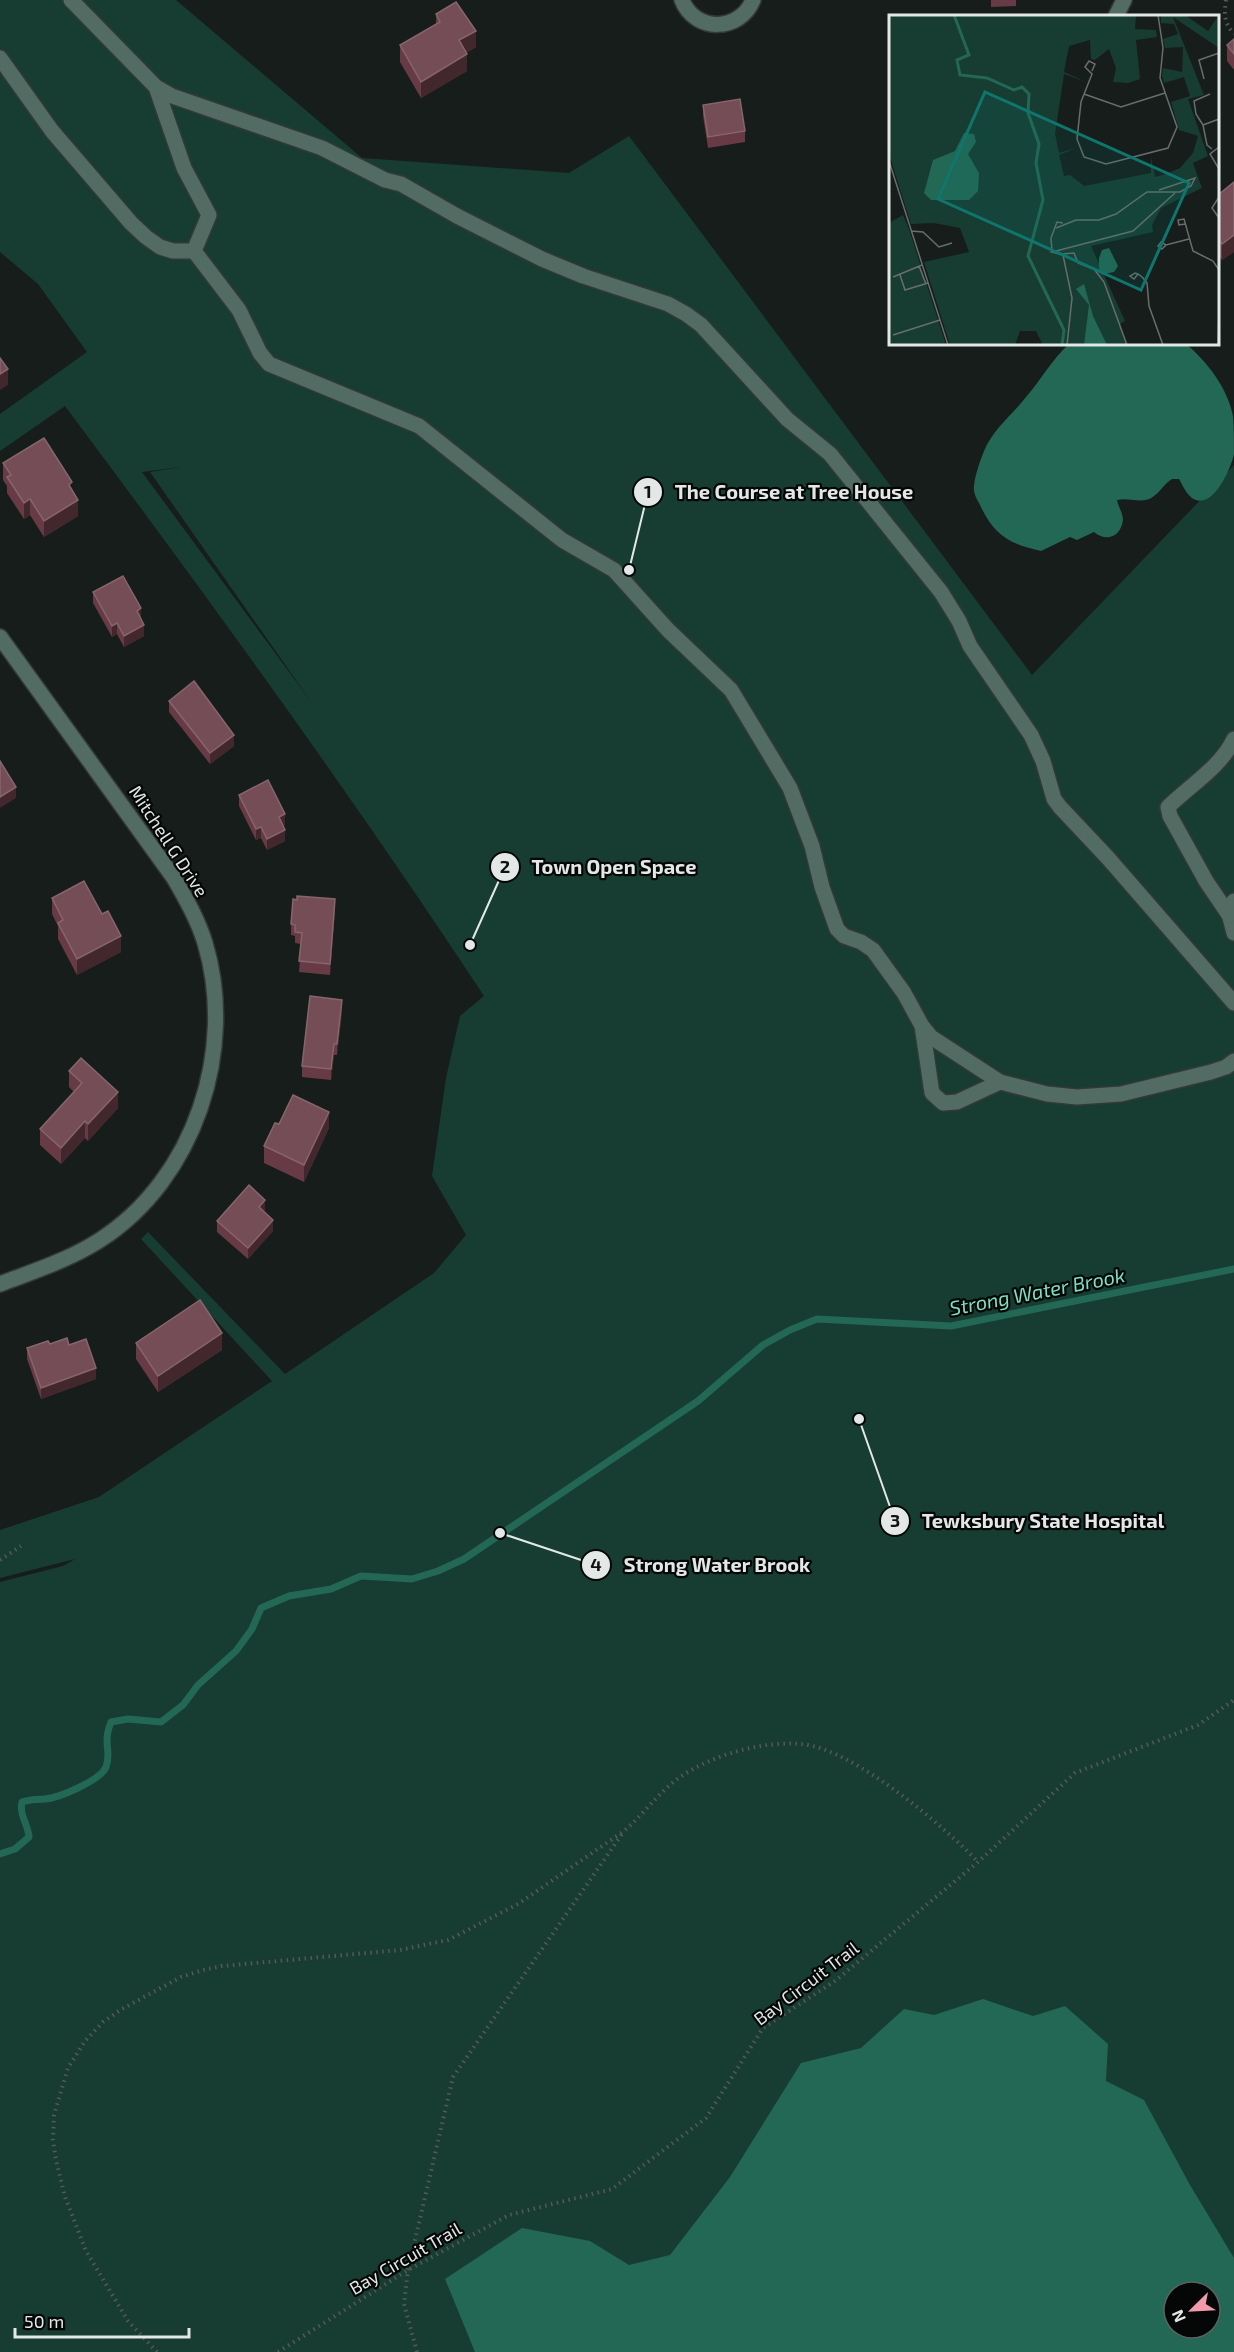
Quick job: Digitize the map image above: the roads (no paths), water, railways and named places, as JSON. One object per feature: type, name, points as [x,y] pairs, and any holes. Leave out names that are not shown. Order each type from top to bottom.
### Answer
[{"type":"street","points":[[71,0],[156,87],[172,96],[322,148],[385,180],[401,184],[457,216],[542,259],[583,276],[668,304],[701,325],[788,419],[830,454],[906,547],[941,592],[981,664],[1031,735],[1043,761],[1054,799],[1234,1003]]},
{"type":"street","points":[[682,0],[697,19],[704,23],[722,25],[739,19],[749,9],[753,0]]},
{"type":"street","points":[[1116,15],[1124,0]]},
{"type":"street","points":[[0,58],[52,131],[131,223],[160,246],[173,251],[194,251]]},
{"type":"street","points":[[156,87],[184,168],[209,215],[194,251]]},
{"type":"street","points":[[194,251],[239,310],[260,353],[269,364],[419,426],[562,540],[614,570],[668,630],[731,690],[790,788],[812,846],[822,887],[837,929],[844,936],[861,942],[873,950],[909,1000],[922,1026],[931,1037],[1000,1082],[1047,1094],[1077,1097],[1121,1094],[1211,1072],[1226,1067],[1234,1061]]},
{"type":"street","name":"Mitchell G Drive","points":[[0,637],[158,853],[183,893],[198,924],[209,958],[216,1015],[213,1054],[206,1091],[184,1148],[161,1183],[133,1213],[101,1239],[58,1262],[0,1284]]},
{"type":"street","points":[[1234,739],[1217,762],[1168,807],[1170,816],[1206,881],[1231,908],[1234,933]]},
{"type":"street","points":[[922,1026],[931,1086],[936,1099],[943,1103],[957,1102],[1000,1082]]},
{"type":"waterway","name":"Strong Water Brook","points":[[0,1854],[15,1849],[29,1837],[22,1802],[60,1795],[79,1787],[103,1772],[108,1757],[107,1738],[111,1722],[128,1719],[161,1722],[183,1705],[198,1685],[236,1651],[252,1629],[261,1608],[289,1596],[331,1589],[361,1576],[412,1579],[438,1571],[464,1559],[698,1401],[763,1345],[790,1330],[817,1319],[951,1326],[1234,1269]]},
{"type":"place","name":"The Course at Tree House","points":[[629,570]]},
{"type":"place","name":"Town Open Space","points":[[470,945]]},
{"type":"place","name":"Tewksbury State Hospital","points":[[859,1419]]},
{"type":"place","name":"Strong Water Brook","points":[[500,1533]]}]
